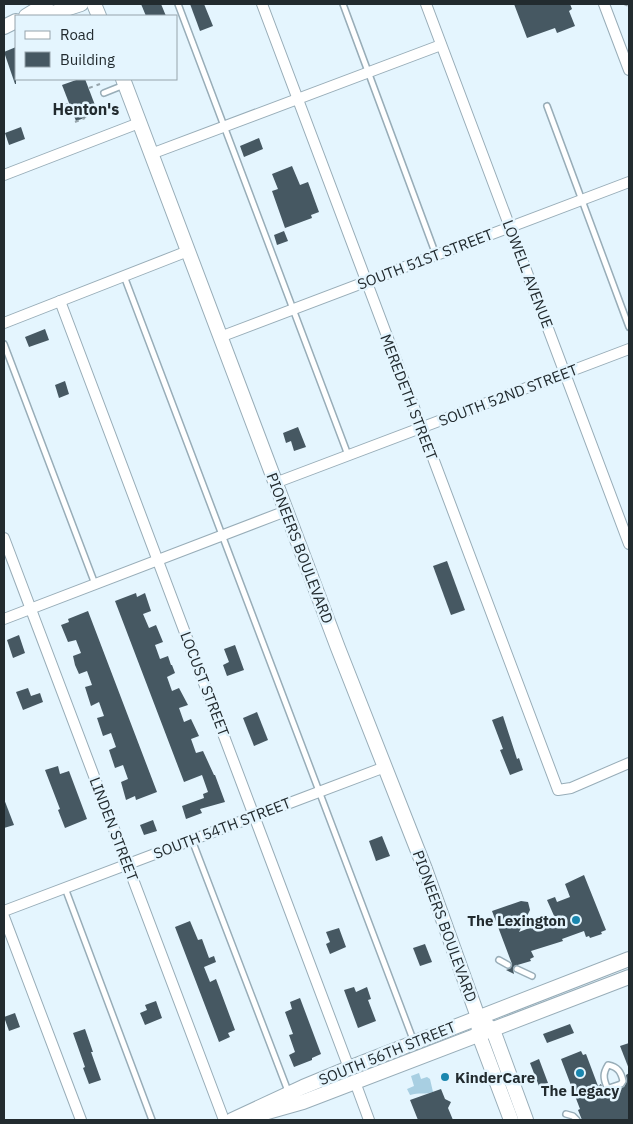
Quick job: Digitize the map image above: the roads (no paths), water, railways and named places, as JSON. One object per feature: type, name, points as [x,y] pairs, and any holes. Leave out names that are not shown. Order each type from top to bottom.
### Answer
[{"type":"main road","points":[[28,15],[46,4]]},
{"type":"main road","points":[[47,15],[81,4]]},
{"type":"main road","name":"PIONEERS BOULEVARD","points":[[124,82],[275,483],[431,885],[478,1017],[479,1035],[512,1120]]},
{"type":"main road","name":"SOUTH 56TH STREET","points":[[232,1120],[289,1093],[349,1068],[629,959]]},
{"type":"main road","name":"SOUTH 56TH STREET","points":[[237,1120],[296,1104],[629,977]]},
{"type":"main road","name":"PIONEERS BOULEVARD","points":[[478,1017],[493,1030],[526,1120]]},
{"type":"street","name":"MEREDETH STREET","points":[[262,4],[558,790],[571,788],[629,764]]},
{"type":"street","name":"LOWELL AVENUE","points":[[426,4],[629,544]]},
{"type":"street","points":[[604,4],[629,70]]},
{"type":"street","points":[[151,154],[441,45]]},
{"type":"street","points":[[4,176],[140,123]]},
{"type":"street","name":"SOUTH 51ST STREET","points":[[220,336],[629,182]]},
{"type":"street","points":[[4,323],[188,251]]},
{"type":"street","name":"LOCUST STREET","points":[[60,301],[349,1068]]},
{"type":"street","name":"SOUTH 52ND STREET","points":[[275,483],[629,348]]},
{"type":"street","points":[[4,619],[286,511]]},
{"type":"street","name":"LINDEN STREET","points":[[4,538],[224,1120]]},
{"type":"street","name":"SOUTH 54TH STREET","points":[[4,911],[385,767]]},
{"type":"street","points":[[4,917],[81,1120]]},
{"type":"street","points":[[355,1082],[369,1120]]},
{"type":"lane","points":[[178,4],[348,455]]},
{"type":"lane","points":[[343,4],[436,255]]},
{"type":"lane","points":[[104,93],[124,82]]},
{"type":"lane","points":[[547,106],[629,327]]},
{"type":"lane","points":[[124,276],[414,1042]]},
{"type":"lane","points":[[4,344],[95,584]]},
{"type":"lane","points":[[192,840],[289,1093]]},
{"type":"lane","points":[[64,888],[152,1120]]},
{"type":"lane","points":[[499,960],[508,965]]},
{"type":"lane","points":[[517,968],[532,976]]},
{"type":"lane","points":[[608,1065],[617,1068],[622,1079],[621,1084],[610,1088],[607,1087],[603,1079],[608,1065]]},
{"type":"lane","points":[[566,1114],[578,1120]]},
{"type":"place","name":"The Lexington","points":[[576,920]]},
{"type":"place","name":"The Legacy","points":[[580,1073]]},
{"type":"place","name":"KinderCare","points":[[445,1077]]},
{"type":"district","name":"Henton's","points":[[86,109]]}]
